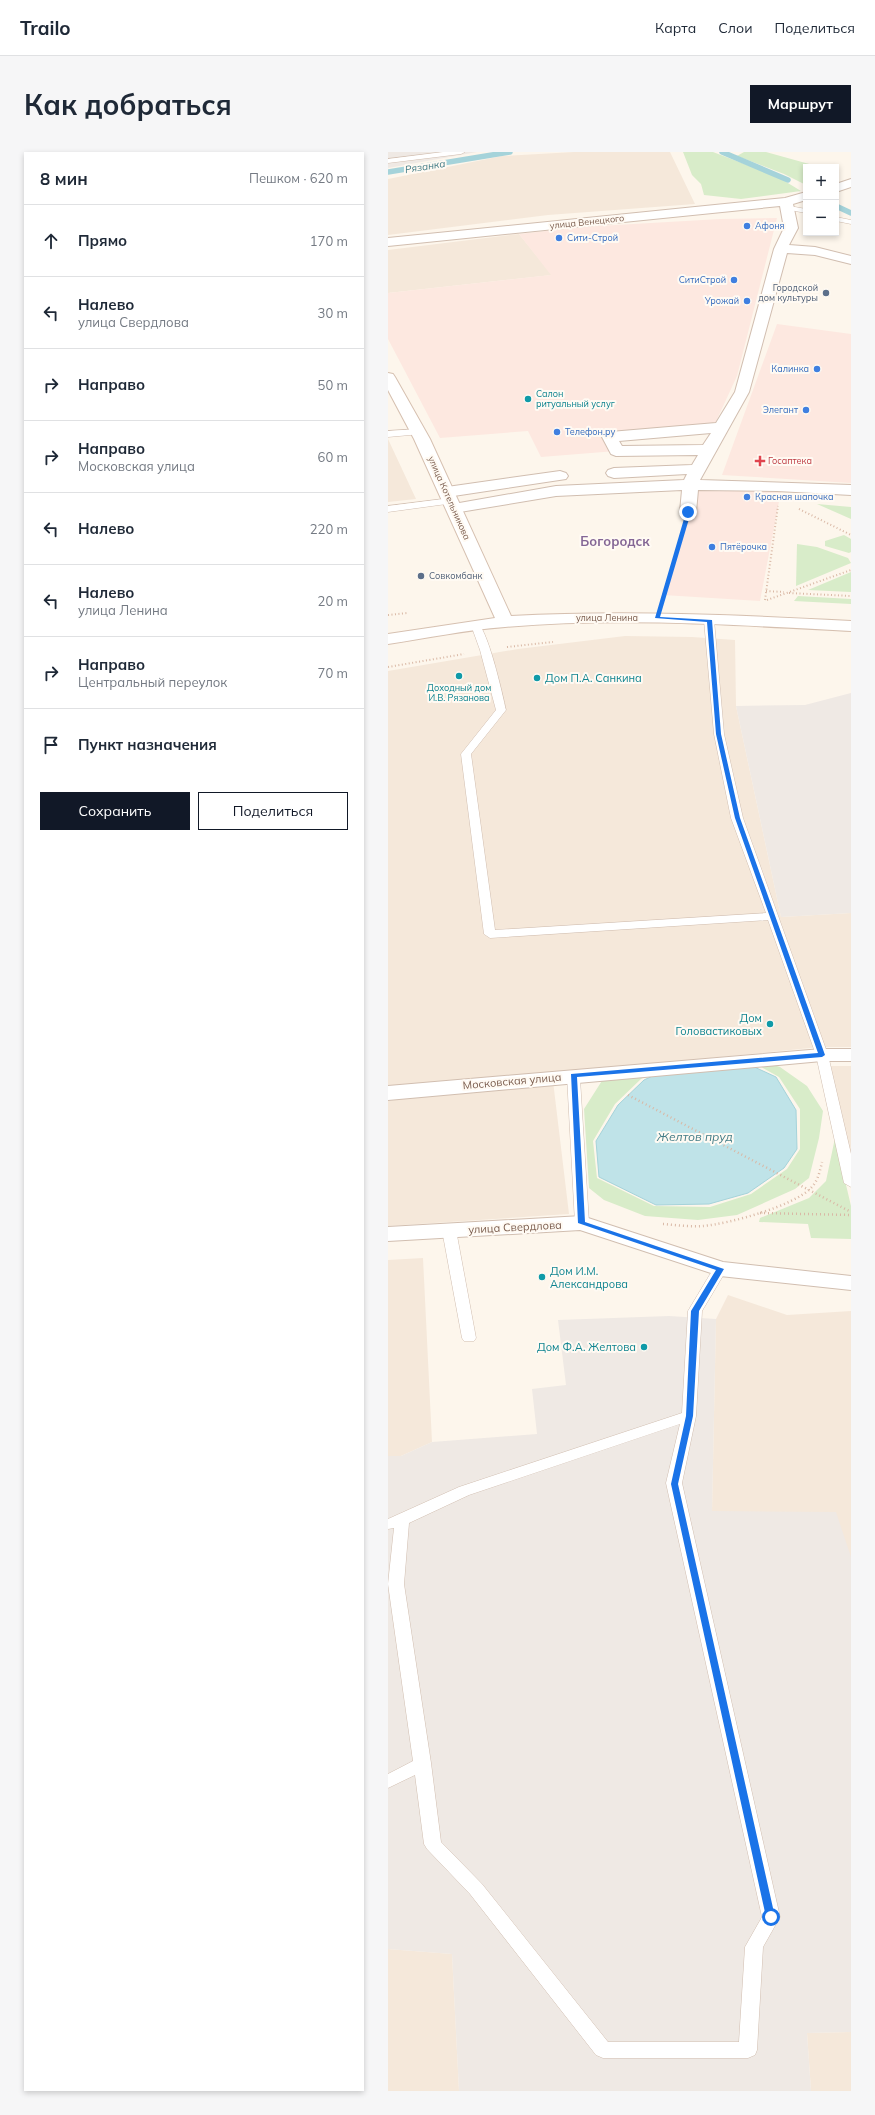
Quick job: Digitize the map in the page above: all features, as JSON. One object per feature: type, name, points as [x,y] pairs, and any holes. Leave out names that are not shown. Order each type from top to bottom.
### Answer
[{"type":"street","points":[[839,188],[851,183]]},
{"type":"street","points":[[839,190],[851,193]]},
{"type":"street","name":"улица Венецкого","points":[[388,242],[786,204],[803,197]]},
{"type":"street","points":[[688,512],[690,485],[697,469],[742,392],[781,249],[791,228],[786,204]]},
{"type":"street","points":[[781,249],[815,251],[851,260]]},
{"type":"street","name":"улица Котельникова","points":[[388,377],[418,432],[451,500],[495,602],[506,622]]},
{"type":"street","points":[[708,450],[616,451],[610,437],[722,427]]},
{"type":"street","points":[[451,500],[555,476],[697,469]]},
{"type":"street","points":[[451,500],[555,491],[690,485],[780,492],[851,490]]},
{"type":"street","name":"улица Ленина","points":[[388,639],[476,625],[588,618],[657,618],[851,626]]},
{"type":"street","name":"Московская улица","points":[[388,1093],[822,1055],[851,1055]]},
{"type":"street","name":"улица Свердлова","points":[[388,1234],[582,1223],[720,1269],[851,1283]]},
{"type":"lane","points":[[388,161],[461,152]]},
{"type":"lane","points":[[786,204],[803,211]]},
{"type":"lane","points":[[839,219],[851,222]]},
{"type":"lane","points":[[388,434],[418,432]]},
{"type":"lane","points":[[388,509],[451,500]]},
{"type":"lane","points":[[709,620],[719,734],[738,818],[822,1055],[851,1184]]},
{"type":"lane","points":[[476,625],[485,650],[501,710],[466,754],[490,934],[773,916]]},
{"type":"lane","points":[[580,1075],[582,1223]]},
{"type":"lane","points":[[449,1230],[469,1338]]},
{"type":"lane","points":[[689,1416],[464,1491],[395,1522],[396,1584],[423,1763],[433,1844],[476,1889],[603,2050],[748,2050],[754,1947],[771,1917],[674,1484],[689,1416],[695,1311],[720,1269]]},
{"type":"lane","points":[[388,1782],[423,1763]]},
{"type":"path","points":[[765,600],[780,492],[851,535]]},
{"type":"path","points":[[657,618],[688,512]]},
{"type":"path","points":[[758,602],[851,570]]},
{"type":"path","points":[[766,591],[851,596]]},
{"type":"path","points":[[388,667],[485,650],[555,642]]},
{"type":"path","points":[[624,1093],[851,1212]]},
{"type":"path","points":[[661,1224],[703,1226],[742,1219],[797,1198],[809,1190],[820,1176],[823,1157]]},
{"type":"path","points":[[758,1213],[851,1215]]},
{"type":"shaded area","points":[[388,152],[477,152],[388,168]]},
{"type":"shaded area","points":[[574,152],[670,152],[695,204],[548,215],[388,235],[388,179],[502,156]]},
{"type":"shaded area","points":[[777,218],[737,376],[713,428],[611,437],[616,451],[541,457],[528,431],[440,438],[388,339],[388,293],[551,275],[519,234],[581,227],[720,219]]},
{"type":"shaded area","points":[[519,234],[552,275],[388,293],[388,250]]},
{"type":"shaded area","points":[[777,324],[851,334],[851,483],[722,475]]},
{"type":"shaded area","points":[[388,439],[416,499],[388,502]]},
{"type":"shaded area","points":[[690,485],[781,491],[760,601],[663,595],[688,512]]},
{"type":"shaded area","points":[[625,636],[692,637],[735,640],[736,706],[781,917],[851,913],[851,1047],[821,1047],[388,1090],[388,671],[518,649]]},
{"type":"shaded area","points":[[851,693],[851,913],[781,917],[736,706],[805,705]]},
{"type":"shaded area","points":[[830,1066],[851,1066],[851,1177]]},
{"type":"shaded area","points":[[553,1081],[569,1214],[388,1226],[388,1101],[486,1086]]},
{"type":"shaded area","points":[[423,1258],[432,1442],[401,1456],[388,1456],[388,1260]]},
{"type":"shaded area","points":[[728,1295],[787,1315],[851,1311],[851,1574],[712,1511],[716,1319]]},
{"type":"shaded area","points":[[669,1316],[716,1319],[712,1511],[836,1512],[851,1557],[851,2032],[807,2033],[811,2091],[459,2091],[452,1954],[388,1949],[388,1456],[401,1456],[432,1442],[537,1434],[532,1389],[566,1385],[558,1320]]},
{"type":"shaded area","points":[[388,1949],[452,1954],[459,2091],[388,2091]]},
{"type":"shaded area","points":[[851,2032],[851,2091],[811,2091],[807,2033]]},
{"type":"green space","points":[[683,152],[713,152],[778,177],[801,191],[741,199],[704,195],[701,184],[692,175]]},
{"type":"green space","points":[[744,152],[766,152],[809,164],[803,164],[803,184],[784,174],[737,156]]},
{"type":"green space","points":[[817,504],[851,507],[851,519]]},
{"type":"green space","points":[[844,535],[851,539],[851,552],[849,553],[825,546],[825,541]]},
{"type":"green space","points":[[797,544],[817,547],[848,558],[851,563],[796,586]]},
{"type":"green space","points":[[851,572],[851,592],[808,590]]},
{"type":"green space","points":[[798,596],[851,599],[851,604],[794,601]]},
{"type":"green space","points":[[754,1063],[768,1063],[780,1067],[807,1086],[823,1111],[819,1138],[809,1178],[795,1189],[737,1215],[698,1220],[645,1216],[604,1200],[589,1188],[584,1109],[605,1076],[653,1073],[641,1079],[615,1104],[593,1141],[597,1178],[654,1206],[710,1207],[751,1194],[787,1169],[800,1149],[800,1109],[779,1077]]},
{"type":"green space","points":[[835,1138],[851,1206],[851,1239],[811,1238],[808,1224],[759,1222],[760,1218],[809,1198],[826,1181]]},
{"type":"water","name":"Желтов пруд","points":[[750,1065],[776,1077],[796,1110],[797,1149],[784,1168],[748,1193],[709,1204],[656,1205],[599,1177],[596,1141],[618,1105],[644,1080],[659,1073]]},
{"type":"waterway","name":"Рязанка","points":[[388,172],[510,152]]},
{"type":"waterway","name":"Рязанка","points":[[722,152],[788,180]]},
{"type":"waterway","name":"Рязанка","points":[[839,207],[851,213]]},
{"type":"place","name":"Афоня","points":[[747,226]]},
{"type":"place","name":"Сити-Строй","points":[[559,238]]},
{"type":"place","name":"СитиСтрой","points":[[734,280]]},
{"type":"place","name":"Городской дом культуры","points":[[826,293]]},
{"type":"place","name":"Урожай","points":[[747,301]]},
{"type":"place","name":"Калинка","points":[[817,369]]},
{"type":"place","name":"Салон ритуальный услуг","points":[[528,399]]},
{"type":"place","name":"Элегант","points":[[806,410]]},
{"type":"place","name":"Телефон.ру","points":[[557,432]]},
{"type":"place","name":"Госаптека","points":[[760,461]]},
{"type":"place","name":"Красная шапочка","points":[[747,497]]},
{"type":"place","name":"Пятёрочка","points":[[712,547]]},
{"type":"place","name":"Совкомбанк","points":[[421,576]]},
{"type":"place","name":"Доходный дом И.В. Рязанова","points":[[459,676]]},
{"type":"place","name":"Дом П.А. Санкина","points":[[537,678]]},
{"type":"place","name":"Дом Головастиковых","points":[[770,1024]]},
{"type":"place","name":"Дом И.М. Александрова","points":[[542,1277]]},
{"type":"place","name":"Дом Ф.А. Желтова","points":[[644,1347]]},
{"type":"district","name":"Богородск","points":[[615,541]]},
{"type":"route","points":[[688,512],[657,618],[709,620],[719,734],[738,818],[822,1055],[573,1076],[582,1223],[720,1269],[695,1311],[689,1416],[674,1484],[771,1917]]}]
